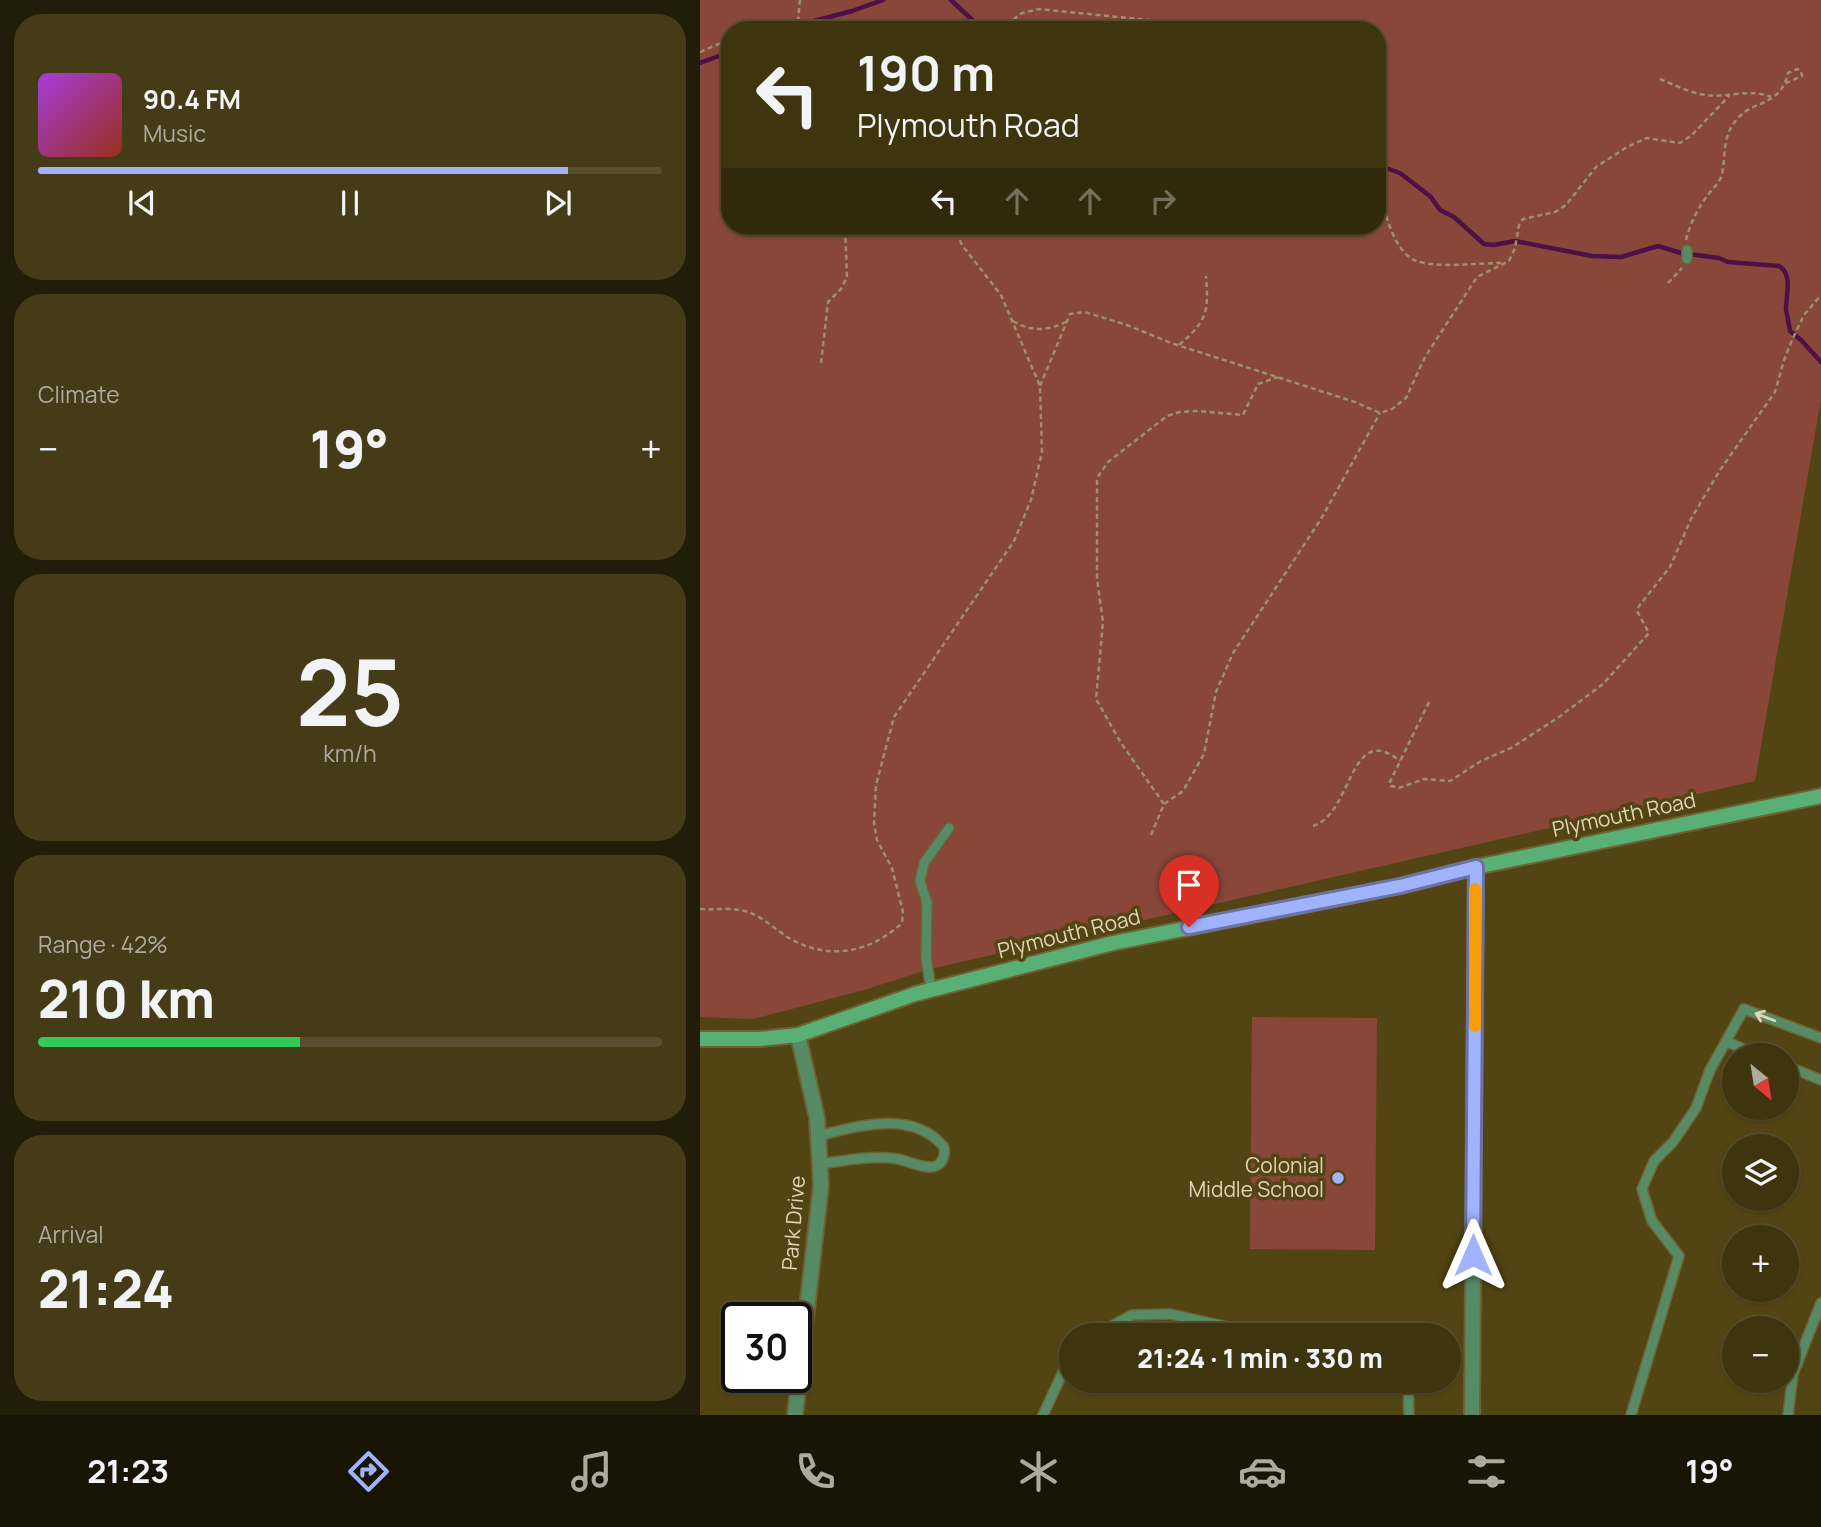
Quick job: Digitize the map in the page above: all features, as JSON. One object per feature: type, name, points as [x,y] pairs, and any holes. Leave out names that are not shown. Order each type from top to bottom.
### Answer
[{"type":"street","name":"Plymouth Road","points":[[700,1040],[798,1035],[931,990],[1113,943],[1400,886],[1476,867],[1821,796]]},
{"type":"street","points":[[1472,1415],[1476,867]]},
{"type":"street","name":"Park Drive","points":[[795,1415],[821,1185],[817,1118],[798,1035]]},
{"type":"lane","points":[[931,990],[926,957],[927,903],[920,881],[924,863],[949,828]]},
{"type":"lane","points":[[1631,1415],[1679,1256],[1652,1221],[1642,1189],[1654,1161],[1673,1142],[1696,1108],[1710,1070],[1744,1009],[1821,1038]]},
{"type":"lane","points":[[1799,1071],[1821,1080]]},
{"type":"lane","points":[[818,1136],[881,1123],[928,1132],[944,1147],[939,1163],[930,1167],[897,1159],[879,1158],[820,1164]]},
{"type":"lane","points":[[1788,1415],[1793,1374],[1821,1303]]},
{"type":"lane","points":[[1118,1323],[1132,1315],[1170,1314],[1210,1323]]},
{"type":"lane","points":[[1043,1415],[1059,1381]]},
{"type":"lane","points":[[1408,1393],[1409,1415]]},
{"type":"path","points":[[798,21],[800,0]]},
{"type":"path","points":[[1012,21],[1022,13],[1039,9],[1158,21]]},
{"type":"path","points":[[700,52],[721,43]]},
{"type":"path","points":[[1668,284],[1682,268],[1687,255],[1686,239],[1696,212],[1722,176],[1726,139],[1732,125],[1739,117],[1767,103],[1784,84],[1788,73],[1797,69],[1801,71],[1802,76],[1784,84]]},
{"type":"path","points":[[1660,79],[1704,95],[1758,93],[1772,97]]},
{"type":"path","points":[[1040,386],[1070,314],[1085,312],[1380,413],[1392,409],[1406,398],[1425,357],[1477,277],[1509,261],[1523,219],[1555,212],[1566,205],[1595,167],[1627,147],[1647,138],[1680,143],[1692,135],[1729,96]]},
{"type":"path","points":[[1386,216],[1401,247],[1407,256],[1415,261],[1432,264],[1504,263]]},
{"type":"path","points":[[821,363],[828,302],[841,289],[847,277],[845,235]]},
{"type":"path","points":[[700,909],[748,912],[805,946],[831,952],[853,950],[873,944],[902,923],[903,912],[892,868],[877,840],[876,832],[876,785],[894,717],[1014,541],[1031,500],[1042,452],[1040,386],[995,285],[962,245],[957,235]]},
{"type":"path","points":[[1180,345],[1204,319],[1207,307],[1206,276]]},
{"type":"path","points":[[1429,702],[1389,784],[1399,788],[1424,779],[1450,781],[1481,761],[1511,748],[1559,717],[1602,684],[1649,633],[1639,617],[1639,606],[1670,567],[1691,519],[1720,470],[1775,392],[1797,328],[1821,295]]},
{"type":"path","points":[[1013,321],[1024,328],[1046,329],[1068,321]]},
{"type":"path","points":[[1164,804],[1121,743],[1096,699],[1103,622],[1097,579],[1097,478],[1108,462],[1167,416],[1199,411],[1243,415],[1258,384],[1279,377]]},
{"type":"path","points":[[1151,835],[1164,804],[1183,791],[1204,754],[1216,692],[1233,653],[1321,519],[1380,413]]},
{"type":"path","points":[[1313,826],[1328,817],[1363,756],[1377,749],[1385,750],[1400,761]]},
{"type":"shaded area","points":[[700,0],[1821,0],[1821,399],[1755,781],[930,969],[864,990],[753,1019],[700,1017]]},
{"type":"shaded area","points":[[1252,1017],[1377,1018],[1375,1250],[1250,1249]]},
{"type":"waterway","points":[[814,21],[883,0]]},
{"type":"waterway","points":[[951,0],[973,21]]},
{"type":"waterway","points":[[700,63],[721,55]]},
{"type":"waterway","points":[[1386,168],[1400,173],[1431,197],[1440,210],[1454,217],[1484,244],[1515,241],[1592,256],[1621,257],[1658,246],[1728,262],[1779,266],[1787,279],[1786,309],[1790,331],[1821,362]]},
{"type":"slow traffic","points":[[1475,889],[1475,1026]]},
{"type":"place","name":"Colonial Middle School","points":[[1338,1178]]},
{"type":"route","points":[[1189,927],[1400,886],[1476,867],[1473,1255]]}]
